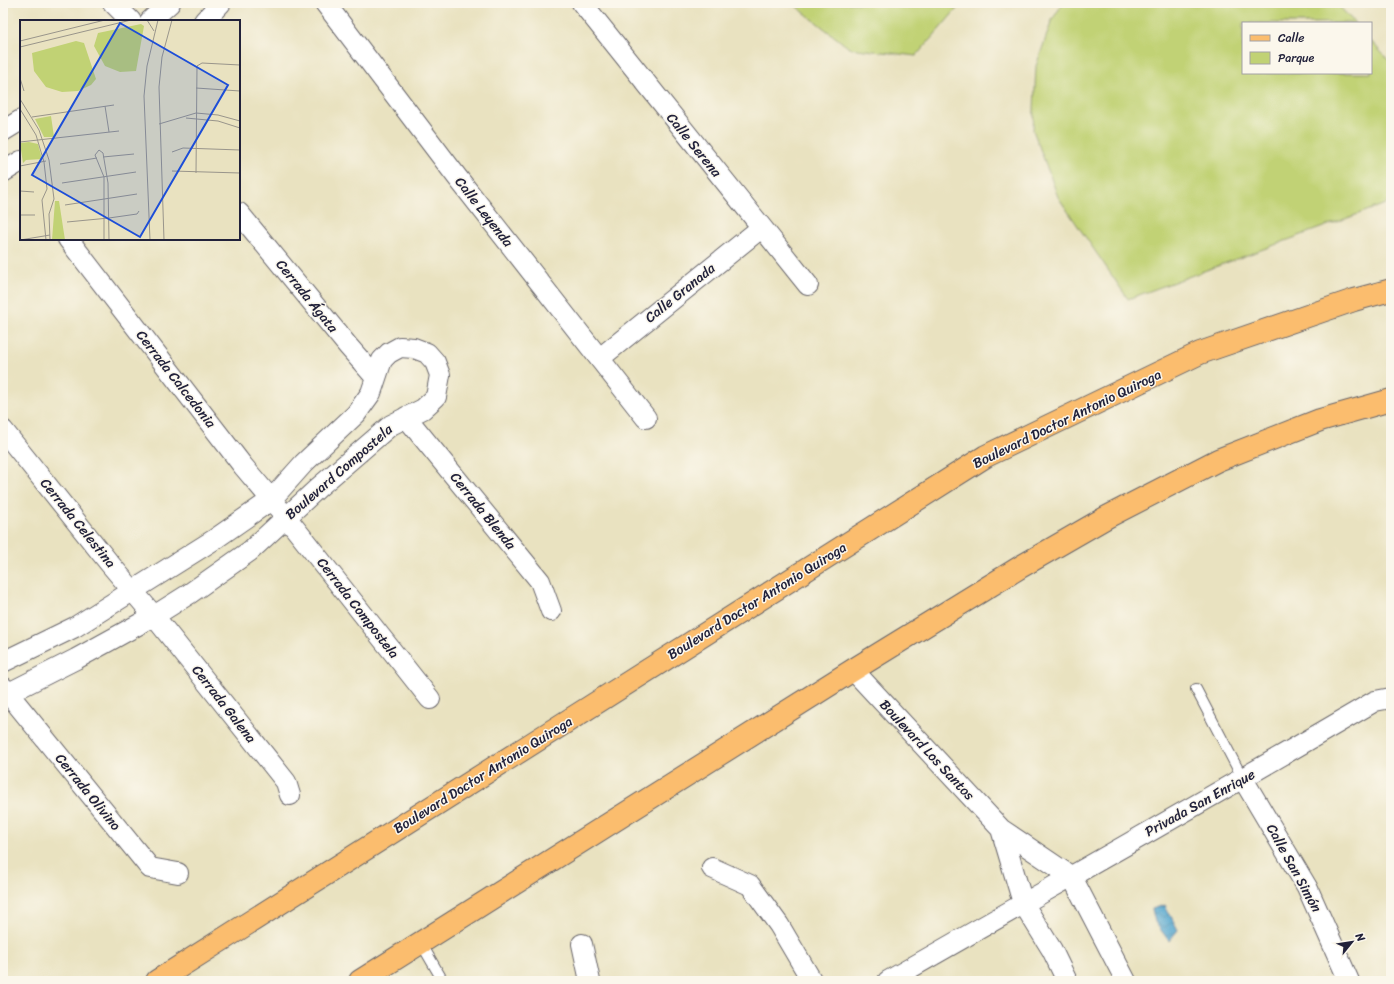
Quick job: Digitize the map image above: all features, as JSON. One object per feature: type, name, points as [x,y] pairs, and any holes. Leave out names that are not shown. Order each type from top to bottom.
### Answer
[{"type":"main road","name":"Boulevard Doctor Antonio Quiroga","points":[[157,981],[986,456],[1200,353],[1354,300],[1391,290]]},
{"type":"main road","points":[[360,981],[853,670],[1022,566],[1107,517],[1212,464],[1320,420],[1391,400]]},
{"type":"street","points":[[113,3],[130,20]]},
{"type":"street","points":[[151,20],[170,3]]},
{"type":"street","points":[[205,20],[221,3]]},
{"type":"street","name":"Calle Leyenda","points":[[325,3],[457,177],[646,418]]},
{"type":"street","name":"Calle Serena","points":[[582,3],[760,228],[808,286]]},
{"type":"street","points":[[3,130],[20,121]]},
{"type":"street","points":[[3,172],[20,162]]},
{"type":"street","name":"Cerrada Ágata","points":[[240,214],[376,378]]},
{"type":"street","name":"Calle Granada","points":[[600,358],[760,228]]},
{"type":"street","name":"Cerrada Calcedonia","points":[[69,240],[243,466],[286,517]]},
{"type":"street","name":"Boulevard Compostela","points":[[3,662],[75,627],[215,539],[271,500],[304,463],[356,414],[371,393],[382,360],[389,353],[400,347],[414,348],[427,353],[435,362],[440,375],[436,397],[423,409],[391,425],[319,487],[250,551],[189,594],[154,616],[76,659],[5,692]]},
{"type":"street","name":"Cerrada Blenda","points":[[406,417],[540,581],[551,611]]},
{"type":"street","name":"Cerrada Celestina","points":[[3,430],[132,591],[154,616]]},
{"type":"street","name":"Cerrada Compostela","points":[[286,517],[430,699]]},
{"type":"street","name":"Cerrada Galena","points":[[154,616],[286,782],[290,795]]},
{"type":"street","name":"Boulevard Los Santos","points":[[853,670],[1001,830],[1072,877],[1126,981]]},
{"type":"street","name":"Cerrada Olivino","points":[[5,692],[150,868],[178,873]]},
{"type":"street","name":"Privada San Enrique","points":[[888,981],[1023,903],[1072,877],[1161,824],[1383,700]]},
{"type":"street","name":"Calle San Simón","points":[[1243,779],[1307,887],[1349,981]]},
{"type":"street","name":"Boulevard Los Santos","points":[[1001,830],[1023,903],[1052,950],[1067,981]]},
{"type":"street","points":[[712,868],[750,885],[779,925],[812,981]]},
{"type":"street","points":[[582,944],[590,981]]},
{"type":"lane","points":[[1196,689],[1243,779]]},
{"type":"lane","points":[[421,943],[443,981]]},
{"type":"green space","points":[[792,3],[962,3],[916,56],[849,48]]},
{"type":"green space","points":[[1063,3],[1336,3],[1354,22],[1242,22],[1242,74],[1372,74],[1372,42],[1391,63],[1391,202],[1128,299],[1058,197],[1033,130],[1036,66],[1052,20]]},
{"type":"water","points":[[1165,905],[1178,930],[1169,941],[1155,922],[1152,909]]}]
